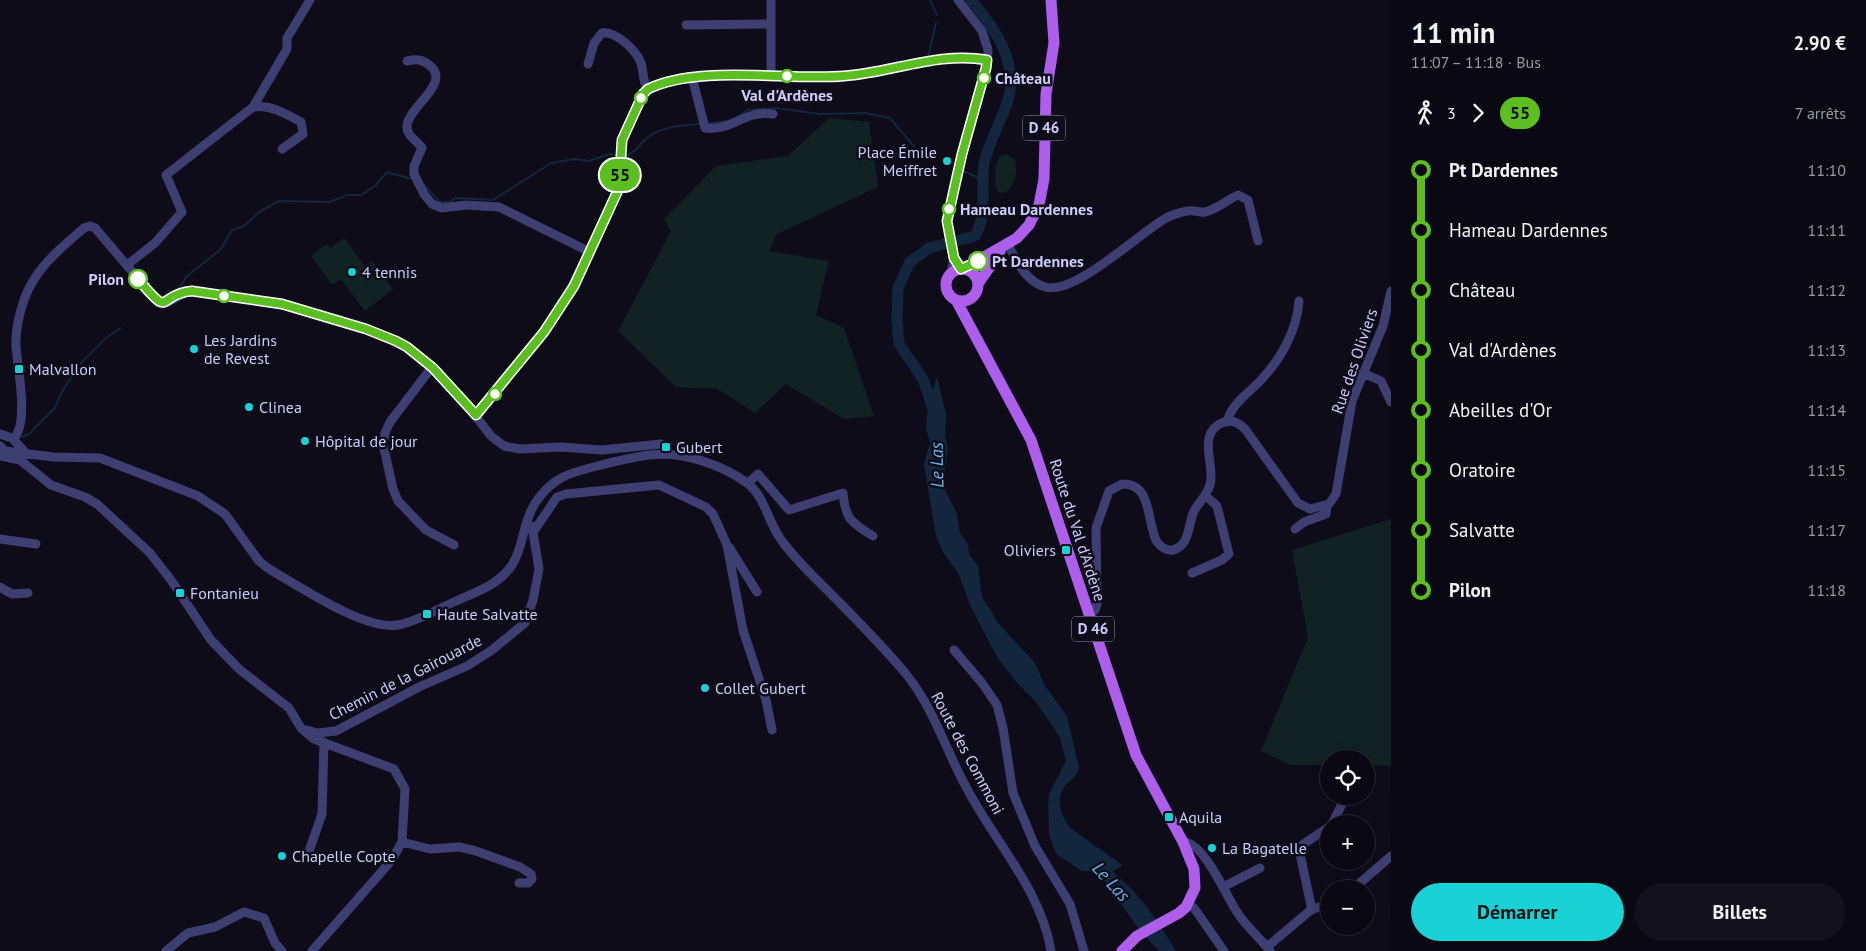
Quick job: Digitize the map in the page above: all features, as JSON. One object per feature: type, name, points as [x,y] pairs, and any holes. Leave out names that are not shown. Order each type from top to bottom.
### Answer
[{"type":"main road","name":"D 46","points":[[978,284],[1006,246],[1028,225],[1042,193],[1044,119],[1054,43],[1051,0]]},
{"type":"main road","name":"D 46","points":[[958,271],[1006,246]]},
{"type":"main road","points":[[970,326],[967,311],[978,289],[978,284],[975,275],[958,271],[947,288],[956,300],[964,301],[972,298]]},
{"type":"main road","name":"Route du Val d'Ardène","points":[[956,300],[1022,420],[1038,458],[1136,755],[1183,842],[1196,878],[1194,892],[1188,904],[1179,913],[1137,936],[1122,951]]},
{"type":"street","points":[[127,265],[155,243],[182,212],[166,175],[253,107],[287,49],[287,38],[310,0]]},
{"type":"street","points":[[771,0],[771,76]]},
{"type":"street","points":[[958,0],[982,31],[988,47],[986,68],[946,225],[958,271]]},
{"type":"street","points":[[686,25],[771,24]]},
{"type":"street","points":[[588,64],[596,38],[602,33],[610,33],[621,40],[640,60],[644,82],[648,89]]},
{"type":"street","points":[[476,415],[544,332],[574,286],[619,188],[622,137],[643,94],[648,89],[692,77],[844,76],[927,62],[974,58],[987,60]]},
{"type":"street","points":[[407,61],[423,61],[436,74],[434,86],[408,120],[408,132],[422,148],[414,166],[416,181],[429,201],[437,207],[466,205],[499,207],[590,252]]},
{"type":"street","points":[[692,77],[705,128],[726,127],[750,114],[773,114]]},
{"type":"street","points":[[253,107],[261,106],[280,111],[301,122],[303,134],[282,149]]},
{"type":"street","points":[[1006,246],[1022,269],[1037,282],[1045,287],[1067,286],[1106,262],[1168,217],[1193,210],[1200,213],[1207,212],[1238,195],[1248,200],[1258,241]]},
{"type":"street","points":[[5,445],[18,429],[22,399],[16,347],[17,326],[24,300],[38,272],[47,261],[84,228],[90,226],[96,228],[159,303],[166,303],[181,293],[192,291],[282,304],[366,329],[396,341],[407,347],[432,367],[476,415],[491,436],[504,446],[513,449],[560,446],[602,450],[661,444],[666,447],[669,454]]},
{"type":"street","name":"Rue des Oliviers","points":[[1327,505],[1336,494],[1351,406],[1385,321],[1391,291]]},
{"type":"street","points":[[1227,422],[1232,410],[1263,378],[1282,352],[1292,330],[1299,301]]},
{"type":"street","points":[[432,367],[390,422],[384,437],[384,444],[393,489],[398,501],[426,530],[454,545]]},
{"type":"street","points":[[1363,373],[1381,381],[1391,402]]},
{"type":"street","points":[[1088,614],[1095,610],[1097,604],[1096,528],[1109,491],[1118,485],[1126,484],[1142,492],[1155,538],[1162,547],[1169,550],[1180,547],[1185,541],[1194,510],[1205,495],[1211,478],[1208,438],[1214,429],[1227,422],[1238,423],[1245,429],[1298,503],[1310,509],[1327,505],[1326,514],[1304,522],[1295,529]]},
{"type":"street","points":[[5,445],[26,452],[53,457],[100,458],[198,496],[225,514],[248,546],[269,569],[361,618],[386,626],[410,621],[487,587],[504,577],[514,563],[521,546],[528,516],[536,501],[548,487],[563,477],[638,457],[669,454],[707,464],[748,483],[758,474],[790,510],[843,493],[844,507],[851,522],[873,536]]},
{"type":"street","points":[[5,445],[51,485],[85,497],[97,504],[150,553],[172,580],[211,640],[239,669],[289,708],[302,728],[314,738],[394,769],[405,789],[402,842],[391,861],[312,951]]},
{"type":"street","name":"Route des Commoni","points":[[748,483],[757,493],[780,539],[905,672],[923,699],[965,786],[1039,910],[1051,951]]},
{"type":"street","points":[[534,531],[557,497],[566,494],[659,485],[706,507],[720,526],[727,545],[744,630],[766,700],[772,730]]},
{"type":"street","points":[[1192,573],[1224,559],[1229,554],[1217,506],[1205,495]]},
{"type":"street","name":"Chemin de la Gairouarde","points":[[302,728],[317,733],[336,731],[419,687],[467,666],[492,650],[524,623],[533,600],[539,569],[534,531],[528,516]]},
{"type":"street","points":[[0,539],[14,539],[36,544]]},
{"type":"street","points":[[727,545],[757,592]]},
{"type":"street","points":[[0,587],[12,594],[28,593]]},
{"type":"street","points":[[954,650],[982,682],[997,705],[1002,722],[1014,794],[1035,846],[1070,904],[1084,951]]},
{"type":"street","points":[[308,854],[322,814],[324,742]]},
{"type":"street","points":[[1312,910],[1299,850],[1302,845],[1320,832]]},
{"type":"street","points":[[402,842],[430,849],[459,847],[476,851],[531,874],[532,879],[528,883],[519,883]]},
{"type":"street","points":[[1183,842],[1191,843],[1196,849],[1224,887],[1238,914],[1268,949],[1312,910],[1320,908]]},
{"type":"street","points":[[1363,880],[1391,856]]},
{"type":"street","points":[[1224,887],[1260,868]]},
{"type":"street","points":[[1188,904],[1196,910],[1224,951]]},
{"type":"street","points":[[166,951],[188,933],[215,927],[244,912],[264,918],[275,943],[282,951]]},
{"type":"shaded area","points":[[829,118],[869,122],[878,187],[777,234],[769,251],[829,261],[816,315],[844,328],[874,416],[844,419],[786,384],[755,413],[718,389],[676,387],[618,331],[671,231],[664,219],[716,166],[788,156]]},
{"type":"shaded area","points":[[1007,154],[1015,160],[1016,175],[1013,184],[1003,193],[998,192],[995,179],[996,169],[1000,156]]},
{"type":"shaded area","name":"4 tennis","points":[[344,238],[365,266],[372,261],[393,289],[365,311],[341,279],[332,285],[311,256],[326,244],[330,248]]},
{"type":"shaded area","points":[[1391,519],[1391,766],[1375,765],[1375,750],[1320,750],[1320,765],[1290,765],[1261,751],[1308,637],[1292,550]]},
{"type":"water","points":[[937,377],[946,414],[945,436],[948,449],[944,475],[946,492],[957,514],[960,533],[968,544],[969,554],[978,566],[982,597],[999,624],[1035,663],[1045,686],[1067,716],[1079,768],[1060,796],[1060,806],[1064,817],[1069,827],[1122,865],[1113,872],[1140,898],[1176,951],[1159,951],[1138,928],[1118,900],[1119,893],[1096,874],[1091,871],[1082,871],[1056,854],[1049,834],[1048,806],[1049,794],[1066,761],[1060,737],[1036,702],[1017,683],[997,657],[971,607],[958,573],[943,552],[936,536],[924,464],[930,443],[926,429],[928,405]]},
{"type":"waterway","points":[[930,0],[937,15]]},
{"type":"waterway","name":"Le Las","points":[[935,415],[923,379],[899,344],[897,321],[898,288],[910,262],[929,248],[975,236],[979,228],[983,210],[984,164],[1008,100],[1011,86],[1007,59],[996,33],[971,0]]},
{"type":"waterway","points":[[928,57],[936,23]]},
{"type":"waterway","points":[[735,118],[748,110],[776,108],[820,114],[865,113],[890,118],[924,158]]},
{"type":"waterway","points":[[706,124],[726,121]]},
{"type":"waterway","points":[[624,156],[634,151],[648,137],[660,130],[701,124]]},
{"type":"waterway","points":[[423,184],[440,202],[450,202],[455,198],[493,200],[551,163],[574,159],[589,161],[610,154],[619,156]]},
{"type":"waterway","points":[[961,170],[984,180]]},
{"type":"waterway","points":[[178,289],[187,276],[221,249],[232,230],[244,226],[259,212],[279,201],[330,202],[347,195],[361,195],[375,186],[387,172],[412,179]]},
{"type":"waterway","points":[[22,437],[29,434],[54,409],[63,390],[81,363],[107,337],[121,328]]},
{"type":"bus line","name":"55","points":[[138,279],[156,301],[161,303],[166,303],[181,293],[192,291],[206,292],[274,303],[366,329],[396,341],[407,347],[433,368],[476,415],[544,332],[574,286],[619,188],[622,137],[644,92],[648,89],[692,77],[844,76],[927,62],[974,58],[987,60],[986,68],[962,154],[946,225],[954,258],[961,269],[978,261]]},
{"type":"place","name":"Val d'Ardènes","points":[[787,76]]},
{"type":"place","name":"Château","points":[[984,78]]},
{"type":"place","name":"Place Émile Meiffret","points":[[947,161]]},
{"type":"place","name":"Hameau Dardennes","points":[[949,209]]},
{"type":"place","name":"Pt Dardennes","points":[[978,261]]},
{"type":"place","name":"4 tennis","points":[[352,272]]},
{"type":"place","name":"Pilon","points":[[138,279]]},
{"type":"place","name":"Les Jardins de Revest","points":[[194,349]]},
{"type":"place","name":"Malvallon","points":[[19,369]]},
{"type":"place","name":"Clinea","points":[[249,407]]},
{"type":"place","name":"Hôpital de jour","points":[[305,441]]},
{"type":"place","name":"Gubert","points":[[666,447]]},
{"type":"place","name":"Oliviers","points":[[1066,550]]},
{"type":"place","name":"Fontanieu","points":[[180,593]]},
{"type":"place","name":"Haute Salvatte","points":[[427,614]]},
{"type":"place","name":"Collet Gubert","points":[[705,688]]},
{"type":"place","name":"Aquila","points":[[1169,817]]},
{"type":"place","name":"La Bagatelle","points":[[1212,848]]},
{"type":"place","name":"Chapelle Copte","points":[[282,856]]}]
